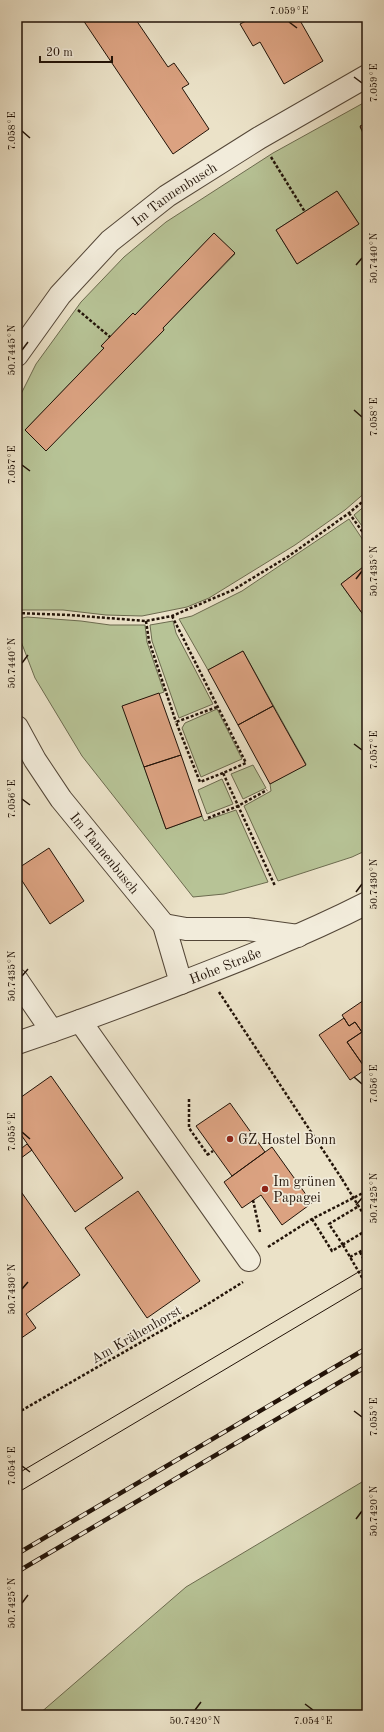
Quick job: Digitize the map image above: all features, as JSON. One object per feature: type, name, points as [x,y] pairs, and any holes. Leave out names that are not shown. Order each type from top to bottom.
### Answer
[{"type":"street","name":"Im Tannenbusch","points":[[17,355],[60,295],[110,241],[167,196],[259,138],[367,76]]},
{"type":"street","name":"Im Tannenbusch","points":[[17,727],[35,760],[61,799],[164,924],[181,983]]},
{"type":"street","name":"Hohe Straße","points":[[17,1043],[181,983],[298,936],[367,903]]},
{"type":"street","points":[[164,924],[186,929],[247,929],[298,936]]},
{"type":"street","points":[[17,980],[52,1031]]},
{"type":"street","points":[[80,1021],[256,1255]]},
{"type":"path","points":[[259,138],[305,212]]},
{"type":"path","points":[[60,295],[110,337]]},
{"type":"path","points":[[17,614],[69,615],[146,621],[172,616],[234,590],[289,556],[349,513],[367,498]]},
{"type":"path","points":[[349,513],[367,538]]},
{"type":"path","points":[[146,621],[149,641],[176,722],[200,782],[246,763],[172,616]]},
{"type":"path","points":[[176,722],[217,707]]},
{"type":"path","points":[[223,773],[275,886]]},
{"type":"path","points":[[208,818],[238,806],[267,790]]},
{"type":"path","points":[[216,987],[342,1179],[367,1220]]},
{"type":"path","points":[[189,1099],[189,1128],[208,1155]]},
{"type":"path","points":[[256,1255],[312,1219],[363,1192],[367,1193]]},
{"type":"path","points":[[253,1200],[260,1236]]},
{"type":"path","points":[[359,1206],[329,1224],[367,1286]]},
{"type":"path","points":[[312,1219],[332,1251],[367,1230]]},
{"type":"path","points":[[350,1257],[367,1248]]},
{"type":"path","points":[[360,1252],[365,1262]]},
{"type":"path","name":"Am Krähenhorst","points":[[17,1413],[196,1311],[245,1281],[256,1255]]},
{"type":"green space","points":[[367,101],[367,123],[360,127],[367,142],[367,491],[345,510],[295,545],[209,598],[187,607],[142,616],[106,615],[63,610],[17,610],[17,402],[36,364],[81,302],[124,257],[166,222],[273,153]],"holes":[[[337,191],[359,224],[297,264],[276,230]],[[214,233],[235,254],[163,328],[164,330],[46,450],[25,430],[104,348],[101,346],[133,313],[135,315]]]},
{"type":"green space","points":[[367,504],[367,533],[354,515]]},
{"type":"green space","points":[[349,519],[367,546],[367,564],[341,584],[367,620],[367,850],[352,857],[278,881],[244,806],[271,791],[270,784],[306,764],[243,651],[208,670],[179,619],[192,616],[242,591]]},
{"type":"green space","points":[[27,617],[110,625],[145,625],[147,642],[164,692],[123,706],[166,829],[202,816],[204,821],[236,810],[268,882],[224,894],[193,897],[82,756],[35,678],[17,631],[17,619]]},
{"type":"green space","points":[[173,621],[176,633],[213,704],[179,718],[152,641],[150,625]]},
{"type":"green space","points":[[217,709],[242,759],[201,777],[182,728],[185,723]]},
{"type":"green space","points":[[253,765],[266,788],[243,799],[231,774]]},
{"type":"green space","points":[[222,779],[233,804],[207,814],[198,790]]},
{"type":"green space","points":[[367,1479],[367,1715],[39,1714],[186,1587]]},
{"type":"building","points":[[81,17],[134,17],[168,67],[174,63],[189,84],[182,88],[209,129],[173,154]]},
{"type":"building","points":[[246,17],[298,17],[323,61],[284,84],[260,42],[253,46],[240,24],[248,20]]},
{"type":"building","points":[[367,123],[367,142],[360,126]]},
{"type":"building","points":[[337,191],[359,224],[297,264],[276,230]]},
{"type":"building","points":[[214,233],[235,253],[163,328],[164,330],[46,451],[25,430],[104,348],[101,346],[133,313],[135,315]]},
{"type":"building","points":[[367,564],[367,620],[341,584]]},
{"type":"building","points":[[243,651],[273,706],[238,725],[208,670]]},
{"type":"building","points":[[159,693],[181,755],[144,767],[122,706]]},
{"type":"building","points":[[273,706],[306,765],[270,784],[238,725]]},
{"type":"building","points":[[181,755],[202,816],[166,829],[144,767]]},
{"type":"building","points":[[49,848],[84,901],[50,924],[17,873],[17,869]]},
{"type":"building","points":[[367,998],[367,1071],[347,1042],[362,1032],[355,1022],[349,1026],[342,1015]]},
{"type":"building","points":[[344,1018],[349,1026],[355,1022],[362,1032],[347,1042],[366,1069],[350,1080],[319,1035]]},
{"type":"building","points":[[51,1076],[123,1178],[75,1212],[17,1129],[17,1100]]},
{"type":"building","name":"GZ Hostel Bonn","points":[[230,1103],[265,1152],[232,1176],[196,1126]]},
{"type":"building","points":[[27,1144],[32,1150],[17,1161],[17,1152]]},
{"type":"building","name":"Im grünen Papagei","points":[[272,1147],[312,1203],[282,1225],[261,1195],[242,1208],[224,1182]]},
{"type":"building","points":[[17,1186],[80,1275],[26,1314],[36,1328],[17,1341]]},
{"type":"building","points":[[138,1191],[200,1281],[147,1318],[85,1228]]},
{"type":"building","points":[[17,1704],[22,1712],[17,1715]]},
{"type":"tram line","points":[[17,1474],[367,1267]]},
{"type":"tram line","points":[[17,1493],[367,1285]]},
{"type":"railway","points":[[17,1554],[367,1348]]},
{"type":"railway","points":[[17,1572],[367,1366]]},
{"type":"place","name":"GZ Hostel Bonn","points":[[230,1139]]},
{"type":"place","name":"Im grünen Papagei","points":[[265,1189]]}]
